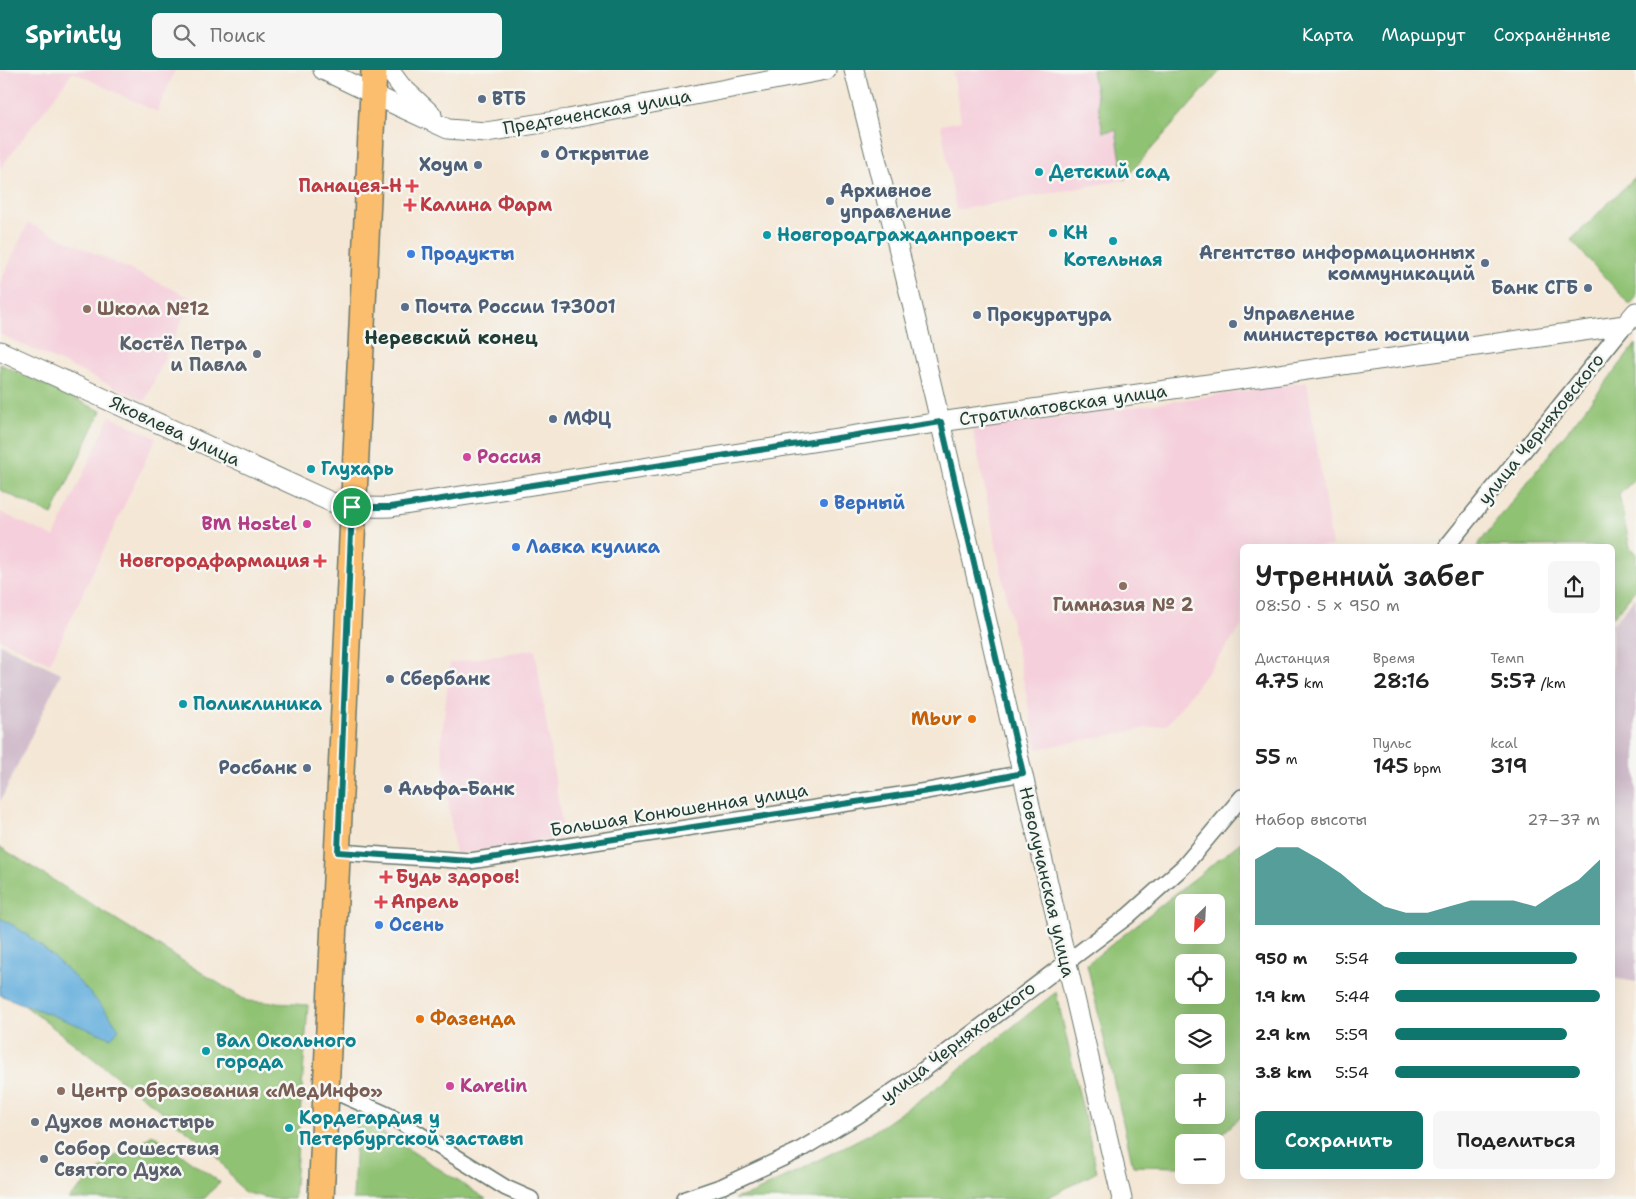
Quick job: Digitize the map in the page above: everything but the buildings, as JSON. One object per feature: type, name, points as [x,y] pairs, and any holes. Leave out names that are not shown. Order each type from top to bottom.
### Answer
[{"type":"main road","points":[[322,1199],[352,507],[373,82]]},
{"type":"street","name":"Предтеченская улица","points":[[323,70],[373,82],[448,129],[486,132],[568,119],[826,70]]},
{"type":"street","points":[[389,70],[401,86],[423,108],[448,129]]},
{"type":"street","name":"Новолучанская улица","points":[[854,70],[941,422],[1023,773],[1065,963],[1122,1199]]},
{"type":"street","name":"Стратилатовская улица","points":[[352,507],[390,507],[1630,318]]},
{"type":"street","name":"улица Черняховского","points":[[1449,544],[1630,318]]},
{"type":"street","name":"Яковлева улица","points":[[0,350],[331,502],[352,507]]},
{"type":"street","name":"Большая Конюшенная улица","points":[[338,852],[470,861],[948,788],[1023,773]]},
{"type":"street","name":"улица Черняховского","points":[[685,1199],[723,1186],[798,1152],[857,1116],[914,1077],[1128,916],[1184,866],[1240,799]]},
{"type":"street","points":[[327,1088],[390,1116],[506,1188],[531,1199]]},
{"type":"shaded area","points":[[0,70],[175,70],[157,112],[73,72],[0,169]]},
{"type":"shaded area","points":[[971,70],[1092,70],[1103,132],[1116,130],[1124,180],[956,210],[941,125],[961,121],[953,73]]},
{"type":"shaded area","points":[[28,223],[192,298],[145,401],[0,334],[0,283]]},
{"type":"shaded area","name":"Гимназия № 2","points":[[1307,382],[1332,544],[1240,544],[1240,629],[1168,724],[1037,749],[973,430]]},
{"type":"shaded area","points":[[110,416],[156,438],[50,663],[0,639],[0,512],[54,537]]},
{"type":"shaded area","points":[[1636,597],[1636,982],[1615,978],[1615,622]]},
{"type":"shaded area","points":[[0,644],[61,673],[0,802]]},
{"type":"shaded area","points":[[535,649],[564,838],[455,854],[441,744],[450,663]]},
{"type":"green space","points":[[1092,70],[1221,70],[1124,180],[1116,130],[1103,132]]},
{"type":"green space","points":[[1636,176],[1636,297],[1630,305],[1571,240]]},
{"type":"green space","points":[[1636,344],[1636,478],[1619,495],[1630,547],[1636,554],[1636,589],[1615,615],[1615,544],[1479,544]]},
{"type":"green space","points":[[0,364],[101,411],[52,515],[0,490]]},
{"type":"green space","points":[[1240,843],[1240,1118],[1222,1134],[1175,1134],[1175,1167],[1133,1166],[1087,964],[1175,894],[1175,944],[1225,944],[1225,894],[1175,894]]},
{"type":"green space","points":[[0,847],[247,1001],[308,1005],[294,1199],[273,1199],[243,1192],[213,1151],[20,1002],[0,992]]},
{"type":"green space","points":[[1056,992],[1097,1172],[1045,1199],[734,1199],[754,1193],[873,1132],[931,1092]]},
{"type":"green space","points":[[357,1116],[486,1199],[353,1199]]},
{"type":"green space","points":[[152,1134],[220,1182],[204,1199],[68,1199],[117,1154],[129,1156]]},
{"type":"water","points":[[0,918],[30,937],[82,984],[119,1029],[111,1038],[0,995]]},
{"type":"place","name":"ВТБ","points":[[482,99]]},
{"type":"place","name":"Открытие","points":[[545,154]]},
{"type":"place","name":"Хоум","points":[[478,165]]},
{"type":"place","name":"Детский сад","points":[[1039,172]]},
{"type":"place","name":"Панацея-Н","points":[[412,186]]},
{"type":"place","name":"Архивное управление","points":[[830,201]]},
{"type":"place","name":"Калина Фарм","points":[[410,205]]},
{"type":"place","name":"КН","points":[[1053,233]]},
{"type":"place","name":"Новгородгражданпроект","points":[[767,235]]},
{"type":"place","name":"Котельная","points":[[1113,241]]},
{"type":"place","name":"Продукты","points":[[411,254]]},
{"type":"place","name":"Агентство информационных коммуникаций","points":[[1485,263]]},
{"type":"place","name":"Банк СГБ","points":[[1588,288]]},
{"type":"place","name":"Почта России 173001","points":[[405,307]]},
{"type":"place","name":"Школа №12","points":[[87,309]]},
{"type":"place","name":"Прокуратура","points":[[977,315]]},
{"type":"place","name":"Управление министерства юстиции","points":[[1233,324]]},
{"type":"place","name":"Костёл Петра и Павла","points":[[257,354]]},
{"type":"place","name":"МФЦ","points":[[553,419]]},
{"type":"place","name":"Россия","points":[[467,457]]},
{"type":"place","name":"Глухарь","points":[[311,469]]},
{"type":"place","name":"Верный","points":[[824,503]]},
{"type":"place","name":"BM Hostel","points":[[307,524]]},
{"type":"place","name":"Лавка кулика","points":[[516,547]]},
{"type":"place","name":"Новгородфармация","points":[[320,561]]},
{"type":"place","name":"Гимназия № 2","points":[[1123,586]]},
{"type":"place","name":"Сбербанк","points":[[390,679]]},
{"type":"place","name":"Поликлиника","points":[[183,704]]},
{"type":"place","name":"Mbur","points":[[972,719]]},
{"type":"place","name":"Росбанк","points":[[307,768]]},
{"type":"place","name":"Альфа-Банк","points":[[388,789]]},
{"type":"place","name":"Будь здоров!","points":[[386,877]]},
{"type":"place","name":"Апрель","points":[[381,902]]},
{"type":"place","name":"Осень","points":[[379,925]]},
{"type":"place","name":"Фазенда","points":[[420,1019]]},
{"type":"place","name":"Вал Окольного города","points":[[206,1051]]},
{"type":"place","name":"Karelin","points":[[450,1086]]},
{"type":"place","name":"Центр образования «МедИнфо»","points":[[61,1091]]},
{"type":"place","name":"Духов монастырь","points":[[35,1122]]},
{"type":"place","name":"Кордегардия у Петербургской заставы","points":[[289,1128]]},
{"type":"place","name":"Собор Сошествия Святого Духа","points":[[44,1159]]},
{"type":"district","name":"Неревский конец","points":[[451,337]]},
{"type":"route","points":[[941,422],[1023,773],[948,788],[470,861],[338,852],[352,507],[390,507],[941,422]]}]
